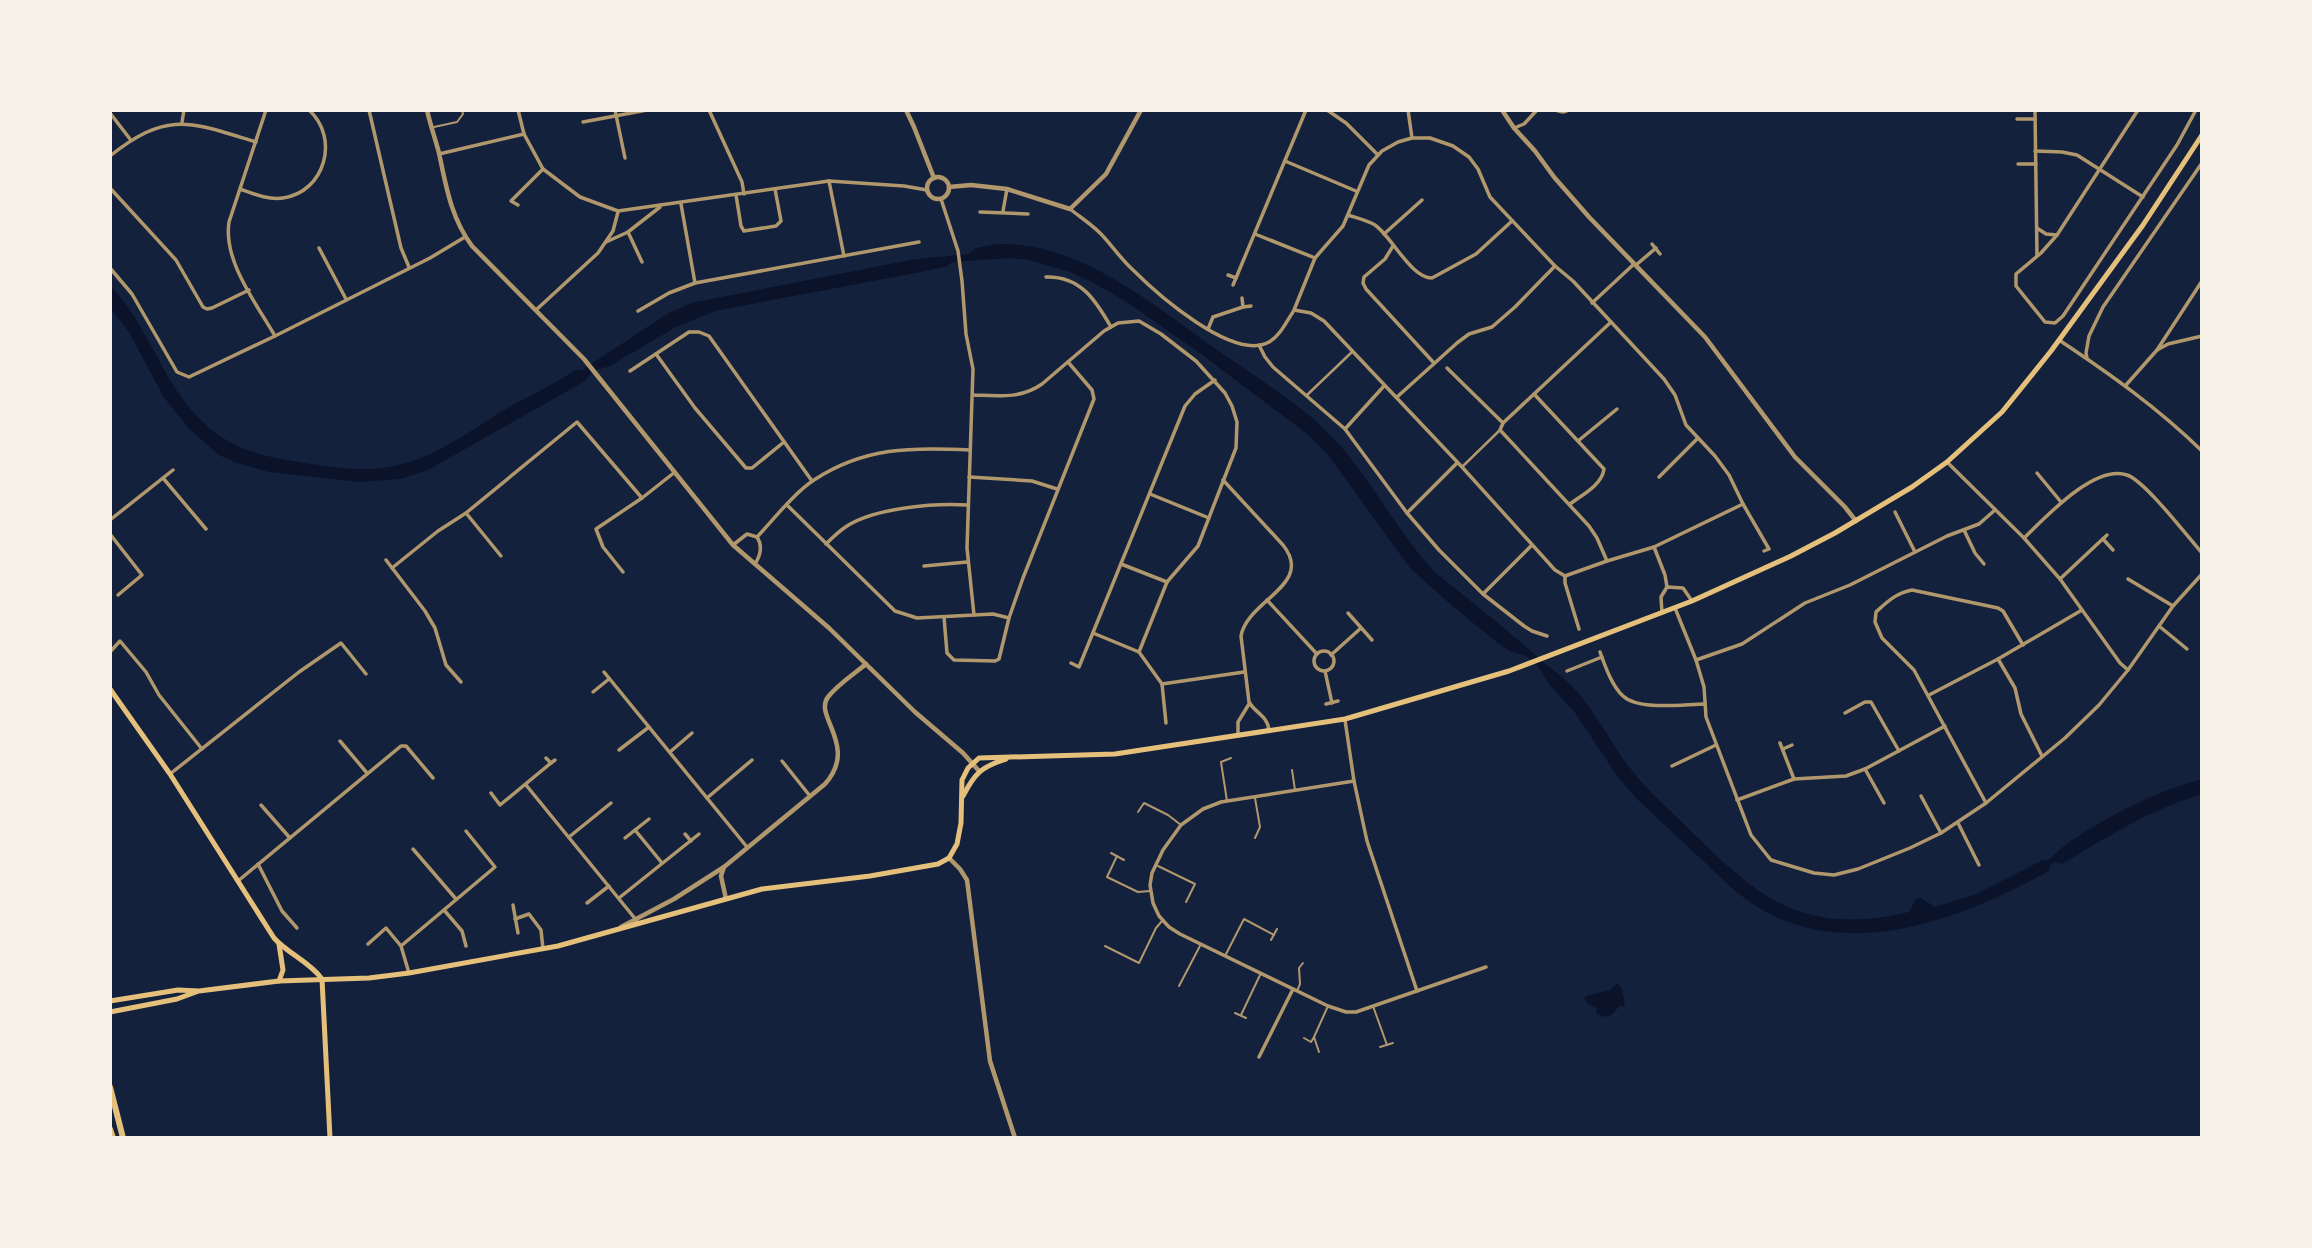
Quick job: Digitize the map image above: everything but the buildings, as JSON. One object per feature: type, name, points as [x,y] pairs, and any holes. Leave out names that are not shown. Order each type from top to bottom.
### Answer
[{"type":"highway","points":[[110,1087],[124,1138]]},
{"type":"highway","points":[[110,1129],[113,1138]]},
{"type":"main road","points":[[110,1001],[178,990],[199,991],[279,981],[369,978],[409,973],[544,949],[637,920],[777,887],[938,864],[949,858],[959,838],[962,780],[972,762],[979,758],[1115,754],[1345,719],[1474,683],[1692,601],[1791,556],[1912,487],[1947,462],[2002,412],[2059,340],[2143,225],[2202,135]]},
{"type":"main road","points":[[110,689],[170,775],[279,944],[309,965],[322,979],[330,1138]]},
{"type":"main road","points":[[961,800],[972,778],[979,771],[1009,758]]},
{"type":"main road","points":[[279,944],[283,970],[279,981]]},
{"type":"main road","points":[[110,1012],[177,999],[199,991]]},
{"type":"street","points":[[182,122],[184,110]]},
{"type":"street","points":[[266,110],[229,222],[227,239],[232,258],[275,336]]},
{"type":"street","points":[[240,189],[263,197],[286,198],[312,182],[322,167],[327,150],[324,132],[309,110]]},
{"type":"street","points":[[369,110],[401,248],[409,268]]},
{"type":"street","points":[[428,110],[453,212],[465,237],[584,359],[733,545],[801,602],[979,771]]},
{"type":"street","points":[[518,110],[524,134],[543,169],[580,197],[618,211],[829,181],[904,186],[927,191]]},
{"type":"street","points":[[615,110],[625,158]]},
{"type":"street","points":[[583,122],[648,110]]},
{"type":"street","points":[[709,110],[742,181],[744,194]]},
{"type":"street","points":[[906,110],[934,178]]},
{"type":"street","points":[[1070,209],[1106,174],[1141,110]]},
{"type":"street","points":[[1233,285],[1306,110]]},
{"type":"street","points":[[1327,110],[1378,155]]},
{"type":"street","points":[[1408,110],[1412,138]]},
{"type":"street","points":[[1502,110],[1514,128],[1590,217],[1705,337],[1795,457],[1856,521]]},
{"type":"street","points":[[1514,128],[1524,124],[1537,110]]},
{"type":"street","points":[[1555,110],[1569,110]]},
{"type":"street","points":[[2035,110],[2037,256]]},
{"type":"street","points":[[2138,110],[2057,235],[2016,274],[2015,283],[2042,319],[2051,323],[2057,322],[2063,316],[2177,145],[2195,111]]},
{"type":"street","points":[[110,113],[131,139]]},
{"type":"street","points":[[2017,119],[2035,118]]},
{"type":"street","points":[[110,156],[131,139],[155,127],[182,122],[256,142]]},
{"type":"street","points":[[439,154],[524,134]]},
{"type":"street","points":[[949,187],[971,185],[1007,189],[1070,209],[1098,230],[1129,267],[1158,295],[1208,329],[1236,342],[1259,345],[1270,342],[1294,310],[1315,258],[1338,233],[1365,171],[1378,155],[1398,142],[1412,138],[1438,139],[1462,151],[1478,169],[1490,197],[1664,379],[1675,395],[1686,425],[1729,475],[1769,549]]},
{"type":"street","points":[[2035,151],[2070,153],[2083,158],[2143,197]]},
{"type":"street","points":[[1285,161],[1356,191]]},
{"type":"street","points":[[2087,358],[2089,336],[2104,307],[2202,163]]},
{"type":"street","points":[[2018,164],[2036,164]]},
{"type":"street","points":[[518,205],[511,201],[543,169]]},
{"type":"street","points":[[934,178],[944,179],[949,187],[947,196],[941,199],[930,197],[927,184],[934,178]]},
{"type":"street","points":[[829,181],[844,256]]},
{"type":"street","points":[[110,188],[176,260],[203,307],[212,308],[248,290]]},
{"type":"street","points":[[736,195],[744,230],[776,226],[781,221],[775,189]]},
{"type":"street","points":[[1003,211],[1007,189]]},
{"type":"street","points":[[941,199],[958,251],[966,334],[973,369],[967,562],[974,614]]},
{"type":"street","points":[[1384,234],[1422,200]]},
{"type":"street","points":[[681,204],[695,283]]},
{"type":"street","points":[[606,242],[628,232],[662,206]]},
{"type":"street","points":[[536,310],[598,253],[613,231],[618,211]]},
{"type":"street","points":[[980,212],[1028,214]]},
{"type":"street","points":[[1348,215],[1376,226],[1421,275],[1432,278],[1476,254],[1512,221]]},
{"type":"street","points":[[2037,228],[2046,234],[2057,235]]},
{"type":"street","points":[[628,232],[642,262]]},
{"type":"street","points":[[1255,234],[1315,258]]},
{"type":"street","points":[[110,268],[132,294],[174,368],[183,375],[194,376],[465,237]]},
{"type":"street","points":[[638,312],[668,293],[695,283],[919,242]]},
{"type":"street","points":[[1393,246],[1385,259],[1364,277],[1366,289],[1503,423]]},
{"type":"street","points":[[1592,303],[1654,246],[1660,254]]},
{"type":"street","points":[[319,248],[346,300]]},
{"type":"street","points":[[1397,398],[1469,334],[1492,327],[1555,266]]},
{"type":"street","points":[[1228,275],[1236,278]]},
{"type":"street","points":[[1046,277],[1060,277],[1076,284],[1098,305],[1111,327]]},
{"type":"street","points":[[2126,385],[2157,350],[2202,281]]},
{"type":"street","points":[[1242,298],[1243,307]]},
{"type":"street","points":[[1208,329],[1213,317],[1251,306]]},
{"type":"street","points":[[1294,310],[1311,313],[1324,321],[1555,570],[1565,576]]},
{"type":"street","points":[[973,395],[1024,394],[1042,384],[1111,327],[1128,320],[1139,321],[1161,334],[1196,361],[1225,393],[1237,422],[1236,448],[1195,551],[1167,582],[1139,652]]},
{"type":"street","points":[[1462,467],[1500,430],[1503,423],[1611,322]]},
{"type":"street","points":[[630,370],[689,332],[709,336],[812,481]]},
{"type":"street","points":[[2157,350],[2168,344],[2202,336]]},
{"type":"street","points":[[2059,340],[2126,385],[2170,420],[2202,451]]},
{"type":"street","points":[[1259,345],[1273,367],[1345,429],[1438,551],[1483,594],[1532,631],[1547,636]]},
{"type":"street","points":[[1307,396],[1352,352]]},
{"type":"street","points":[[656,354],[695,408],[746,468],[752,468],[784,442]]},
{"type":"street","points":[[944,617],[947,653],[954,660],[995,661],[1002,655],[1009,618],[1095,397],[1068,362]]},
{"type":"street","points":[[1071,663],[1079,667],[1185,406],[1195,394],[1214,380]]},
{"type":"street","points":[[1345,429],[1384,386]]},
{"type":"street","points":[[1534,394],[1602,466],[1604,474],[1599,482],[1570,504]]},
{"type":"street","points":[[1578,442],[1617,409]]},
{"type":"street","points":[[392,568],[438,531],[466,513],[577,422],[642,498]]},
{"type":"street","points":[[1500,430],[1570,504],[1597,538],[1607,561]]},
{"type":"street","points":[[1659,477],[1698,438]]},
{"type":"street","points":[[757,537],[812,481],[861,456],[923,448],[970,450]]},
{"type":"street","points":[[1947,462],[2024,538],[2060,579],[2120,663],[2128,670]]},
{"type":"street","points":[[1407,513],[1457,463]]},
{"type":"street","points":[[110,520],[173,470]]},
{"type":"street","points":[[624,572],[603,547],[596,529],[675,472]]},
{"type":"street","points":[[2037,473],[2061,502]]},
{"type":"street","points":[[2024,538],[2061,502],[2098,478],[2111,474],[2128,475],[2143,486],[2202,553]]},
{"type":"street","points":[[969,477],[1032,481],[1058,489]]},
{"type":"street","points":[[163,478],[206,529]]},
{"type":"street","points":[[1223,480],[1291,555],[1293,567],[1290,576],[1250,616],[1242,629],[1241,644],[1249,702],[1266,719],[1269,730]]},
{"type":"street","points":[[1150,494],[1209,518]]},
{"type":"street","points":[[1565,576],[1654,547],[1743,504]]},
{"type":"street","points":[[788,505],[895,611],[917,618],[993,614],[1009,618]]},
{"type":"street","points":[[826,544],[841,530],[861,519],[926,505],[968,505]]},
{"type":"street","points":[[1696,660],[1742,644],[1797,607],[1979,524],[1995,510]]},
{"type":"street","points":[[466,513],[501,556]]},
{"type":"street","points":[[1895,513],[1915,552]]},
{"type":"street","points":[[1964,530],[1983,564]]},
{"type":"street","points":[[110,534],[142,575],[118,595]]},
{"type":"street","points":[[733,545],[747,534],[757,537]]},
{"type":"street","points":[[2060,579],[2107,535]]},
{"type":"street","points":[[755,565],[760,554],[757,537]]},
{"type":"street","points":[[2103,539],[2113,550]]},
{"type":"street","points":[[1483,594],[1532,545]]},
{"type":"street","points":[[1654,547],[1667,587],[1661,597],[1662,613]]},
{"type":"street","points":[[386,560],[425,611],[435,628],[446,665],[461,682]]},
{"type":"street","points":[[924,566],[967,562]]},
{"type":"street","points":[[1121,564],[1167,582]]},
{"type":"street","points":[[1675,608],[1704,687],[1706,717],[1751,835],[1771,860],[1814,873],[1834,875],[1910,848],[1941,833],[1986,803],[2099,705],[2128,670],[2173,606],[2202,574]]},
{"type":"street","points":[[1565,576],[1579,629]]},
{"type":"street","points":[[2128,579],[2173,606]]},
{"type":"street","points":[[1667,587],[1683,588],[1692,601]]},
{"type":"street","points":[[1986,803],[1914,670],[1882,638],[1874,622],[1876,612],[1902,592],[1912,590],[1998,608],[2003,611],[2023,645]]},
{"type":"street","points":[[1267,600],[1317,654]]},
{"type":"street","points":[[1929,695],[2082,610]]},
{"type":"street","points":[[1348,613],[1372,640]]},
{"type":"street","points":[[2158,626],[2187,649]]},
{"type":"street","points":[[1331,655],[1361,628]]},
{"type":"street","points":[[1093,633],[1139,652],[1162,684],[1167,723]]},
{"type":"street","points":[[110,652],[120,641],[202,749]]},
{"type":"street","points":[[170,775],[299,672],[341,643],[366,674]]},
{"type":"street","points":[[1322,652],[1331,655],[1331,668],[1325,671],[1315,666],[1317,654],[1322,652]]},
{"type":"street","points":[[1567,671],[1601,654],[1618,690],[1634,704],[1705,704]]},
{"type":"street","points":[[1998,659],[2015,688],[2021,714],[2042,756]]},
{"type":"street","points":[[526,785],[637,920],[724,867],[832,776],[838,760],[838,741],[824,709],[826,698],[866,664]]},
{"type":"street","points":[[1325,671],[1332,702]]},
{"type":"street","points":[[604,672],[747,847]]},
{"type":"street","points":[[1162,684],[1244,672]]},
{"type":"street","points":[[593,692],[609,679]]},
{"type":"street","points":[[1326,704],[1338,701]]},
{"type":"street","points":[[1237,735],[1238,722],[1246,712],[1249,702]]},
{"type":"street","points":[[1845,713],[1865,702],[1871,702],[1899,751]]},
{"type":"street","points":[[1345,719],[1354,781],[1367,841],[1417,991]]},
{"type":"street","points":[[620,750],[649,726]]},
{"type":"street","points":[[1737,800],[1794,779],[1846,776],[1865,769],[1945,726]]},
{"type":"street","points":[[670,752],[692,733]]},
{"type":"street","points":[[340,741],[367,773]]},
{"type":"street","points":[[1780,743],[1794,779]]},
{"type":"street","points":[[1672,766],[1716,745]]},
{"type":"street","points":[[1783,749],[1792,745]]},
{"type":"street","points":[[238,881],[401,746],[406,746],[433,778]]},
{"type":"street","points":[[491,793],[500,805],[553,762],[547,758]]},
{"type":"street","points":[[707,798],[752,760]]},
{"type":"street","points":[[782,761],[810,796]]},
{"type":"street","points":[[1865,769],[1884,803]]},
{"type":"street","points":[[1354,781],[1227,801],[1203,809],[1181,825],[1169,840],[1151,877],[1150,891],[1154,907],[1162,921],[1175,932],[1328,1006],[1350,1012],[1486,967]]},
{"type":"street","points":[[1921,796],[1941,833]]},
{"type":"street","points":[[569,837],[611,803]]},
{"type":"street","points":[[261,804],[290,838]]},
{"type":"street","points":[[625,838],[649,818]]},
{"type":"street","points":[[1958,822],[1979,865]]},
{"type":"street","points":[[635,830],[662,863]]},
{"type":"street","points":[[401,946],[495,867],[466,831]]},
{"type":"street","points":[[685,834],[691,841]]},
{"type":"street","points":[[619,898],[699,834]]},
{"type":"street","points":[[413,849],[456,899]]},
{"type":"street","points":[[949,858],[967,880],[990,1061],[1015,1138]]},
{"type":"street","points":[[258,863],[282,911],[297,928]]},
{"type":"street","points":[[724,867],[721,876],[726,899]]},
{"type":"street","points":[[587,903],[609,886]]},
{"type":"street","points":[[513,905],[517,933]]},
{"type":"street","points":[[444,910],[464,935],[466,946]]},
{"type":"street","points":[[515,919],[529,914],[540,927],[544,949]]},
{"type":"street","points":[[368,944],[386,928],[401,946],[409,973]]},
{"type":"street","points":[[454,932],[459,928]]},
{"type":"street","points":[[1259,1057],[1295,990]]},
{"type":"lane","points":[[432,124],[457,122],[463,114],[462,110]]},
{"type":"lane","points":[[1227,801],[1221,762],[1231,758]]},
{"type":"lane","points":[[1292,770],[1295,790]]},
{"type":"lane","points":[[1254,797],[1260,825],[1255,838]]},
{"type":"lane","points":[[1138,812],[1144,803],[1181,825]]},
{"type":"lane","points":[[1111,853],[1124,860]]},
{"type":"lane","points":[[1117,856],[1107,877],[1138,892],[1150,891]]},
{"type":"lane","points":[[1156,865],[1195,884],[1186,902]]},
{"type":"lane","points":[[1225,956],[1244,919],[1274,935]]},
{"type":"lane","points":[[1105,946],[1139,963],[1162,921]]},
{"type":"lane","points":[[1271,940],[1277,929]]},
{"type":"lane","points":[[1179,986],[1201,944]]},
{"type":"lane","points":[[1295,990],[1300,984],[1299,968],[1303,963]]},
{"type":"lane","points":[[1241,1015],[1261,973]]},
{"type":"lane","points":[[1304,1038],[1311,1042],[1328,1006]]},
{"type":"lane","points":[[1373,1006],[1387,1045]]},
{"type":"lane","points":[[1236,1013],[1246,1018]]},
{"type":"lane","points":[[1314,1037],[1319,1052]]},
{"type":"lane","points":[[1380,1047],[1393,1043]]},
{"type":"water","points":[[997,244],[1028,246],[1059,253],[1088,265],[1144,298],[1311,417],[1337,442],[1363,474],[1410,542],[1437,574],[1569,683],[1649,790],[1739,875],[1762,893],[1786,906],[1812,915],[1840,919],[1872,918],[1909,912],[1920,897],[1935,907],[1976,894],[2043,860],[2048,860],[2084,833],[2149,798],[2202,779],[2202,794],[2147,816],[2062,864],[2054,862],[2049,871],[2012,890],[1932,922],[1891,931],[1849,933],[1809,928],[1770,914],[1733,889],[1637,799],[1617,776],[1576,714],[1549,684],[1538,666],[1526,656],[1499,644],[1410,568],[1328,455],[1310,436],[1125,301],[1070,272],[1028,260],[1010,258],[952,262],[948,266],[916,273],[715,311],[676,327],[608,367],[595,371],[585,381],[428,470],[401,479],[359,482],[269,472],[219,455],[189,429],[163,396],[129,332],[110,308],[110,286],[134,316],[183,399],[206,425],[228,441],[252,452],[279,459],[365,469],[405,464],[437,451],[511,406],[576,370],[582,370],[667,314],[691,303],[916,259],[968,254],[976,248]]},
{"type":"water","points":[[1617,983],[1622,989],[1625,1006],[1619,1006],[1607,1016],[1597,1014],[1596,1008],[1584,999],[1586,996],[1610,990]]}]
